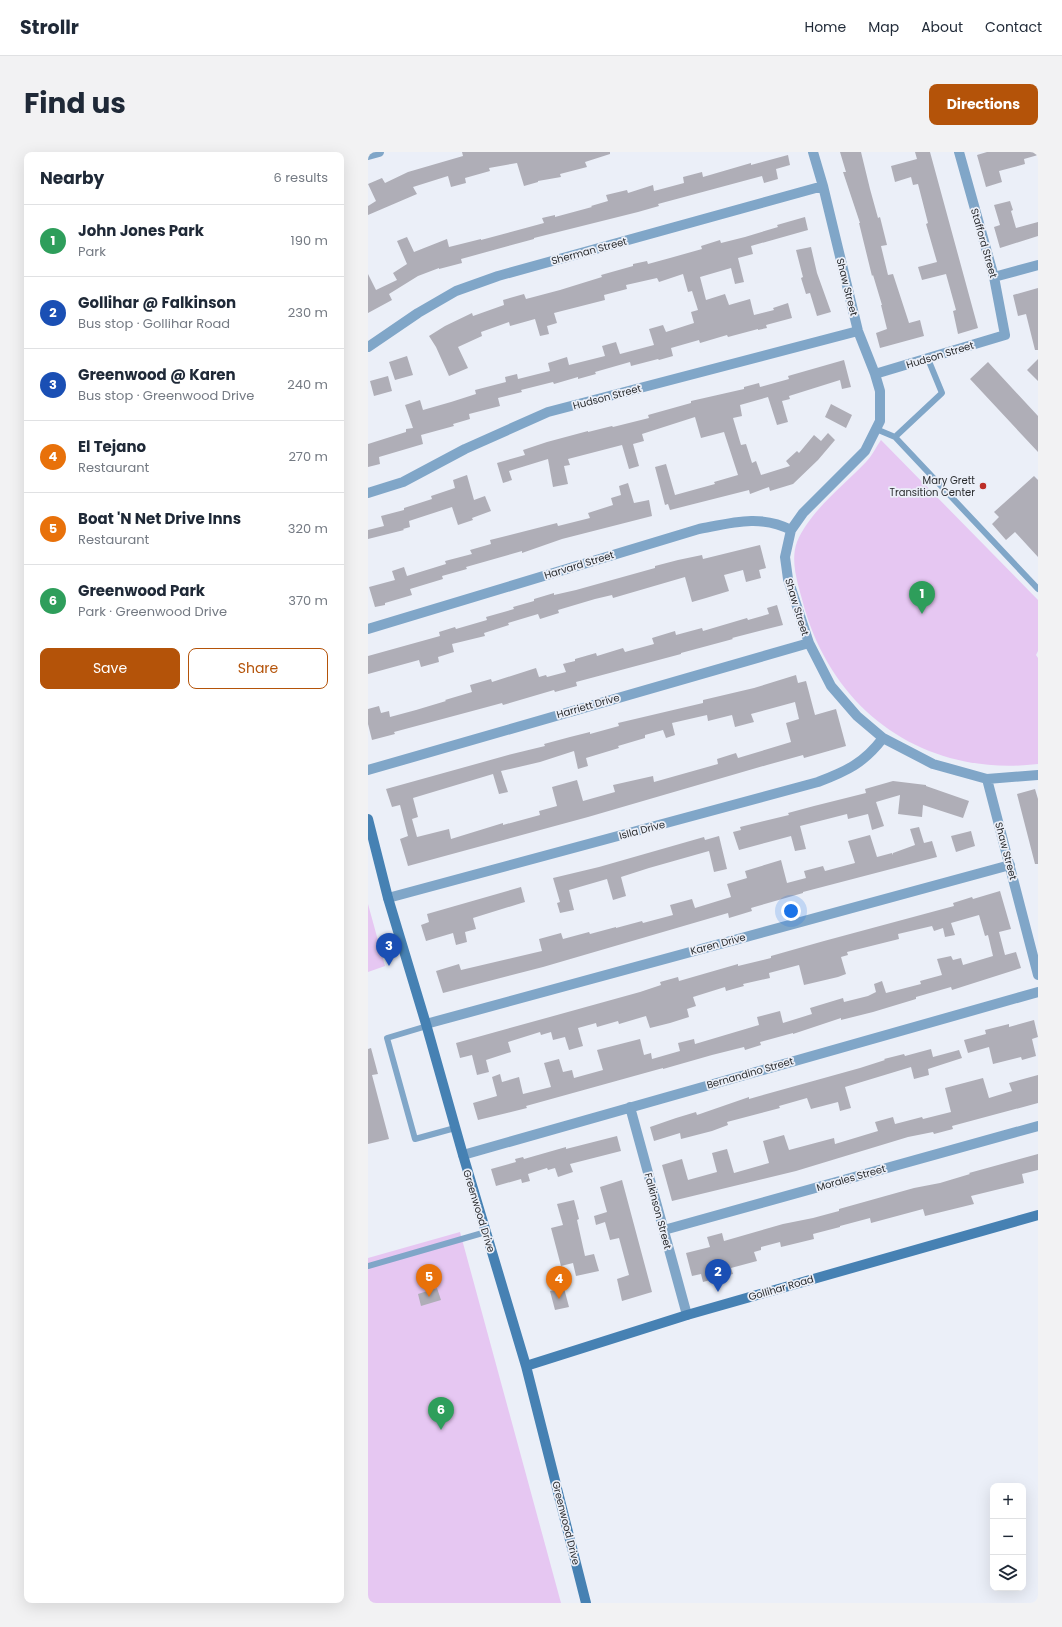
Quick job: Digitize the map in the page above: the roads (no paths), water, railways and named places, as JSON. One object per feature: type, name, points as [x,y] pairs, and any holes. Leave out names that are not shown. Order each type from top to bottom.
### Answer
[{"type":"main road","name":"Greenwood Drive","points":[[368,820],[388,898],[526,1366],[586,1603]]},
{"type":"main road","name":"Gollihar Road","points":[[526,1366],[687,1315],[1038,1215]]},
{"type":"street","points":[[368,155],[379,152]]},
{"type":"street","name":"Shaw Street","points":[[813,152],[823,186],[858,331],[880,391],[880,421],[864,451],[803,513],[790,530],[785,557],[788,579],[809,643],[830,686],[857,716],[883,738],[933,764],[987,779],[1038,975]]},
{"type":"street","name":"Stafford Street","points":[[959,152],[994,277],[1005,335]]},
{"type":"street","name":"Sherman Street","points":[[368,347],[418,313],[456,291],[498,276],[823,186]]},
{"type":"street","points":[[994,277],[1038,265]]},
{"type":"street","name":"Hudson Street","points":[[368,493],[403,482],[465,449],[548,412],[858,331]]},
{"type":"street","name":"Hudson Street","points":[[875,374],[1005,335]]},
{"type":"street","name":"Harvard Street","points":[[368,629],[699,529],[744,520],[779,524],[790,530]]},
{"type":"street","name":"Harriett Drive","points":[[368,770],[809,643]]},
{"type":"street","name":"Islla Drive","points":[[388,898],[818,782],[848,770],[872,752],[883,738]]},
{"type":"street","points":[[987,779],[1038,775]]},
{"type":"street","name":"Karen Drive","points":[[426,1025],[1010,865]]},
{"type":"street","name":"Bernandino Street","points":[[463,1155],[1038,992]]},
{"type":"street","name":"Falkinson Street","points":[[630,1107],[687,1315]]},
{"type":"street","name":"Morales Street","points":[[664,1230],[1038,1126]]},
{"type":"lane","points":[[895,437],[942,393],[928,359]]},
{"type":"lane","points":[[876,429],[895,437],[1038,589]]},
{"type":"lane","points":[[426,1025],[387,1038],[415,1139],[455,1128]]},
{"type":"lane","points":[[368,1266],[486,1232]]},
{"type":"place","name":"Mary Grett Transition Center","points":[[983,486]]},
{"type":"place","name":"John Jones Park","points":[[922,614]]},
{"type":"place","name":"Greenwood @ Karen","points":[[389,966]]},
{"type":"place","name":"Gollihar @ Falkinson","points":[[718,1292]]},
{"type":"place","name":"Boat 'N Net Drive Inns","points":[[429,1297]]},
{"type":"place","name":"El Tejano","points":[[559,1299]]},
{"type":"place","name":"Greenwood Park","points":[[441,1430]]}]
